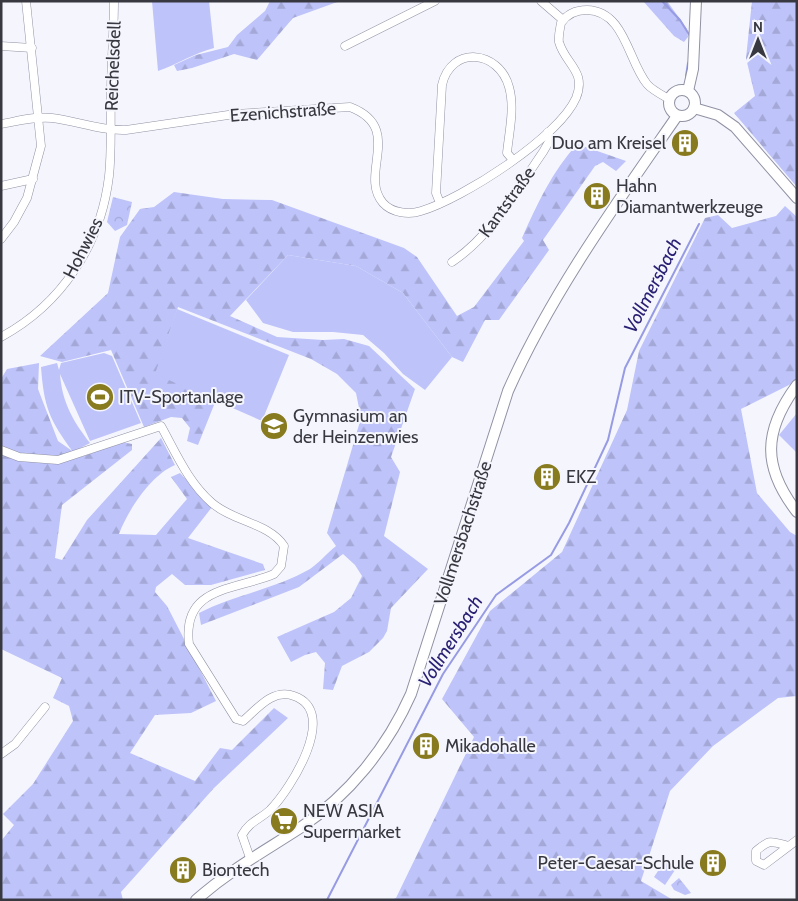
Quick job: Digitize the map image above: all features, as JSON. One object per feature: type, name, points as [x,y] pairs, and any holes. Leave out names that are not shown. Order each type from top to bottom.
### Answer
[{"type":"main road","points":[[688,91],[694,69],[696,1]]},
{"type":"main road","points":[[688,91],[694,97],[694,108],[688,115],[677,116],[669,108],[669,99],[675,92],[688,91]]},
{"type":"main road","points":[[694,108],[718,115],[735,127],[797,198]]},
{"type":"main road","name":"Vollmersbachstraße","points":[[196,900],[250,858],[300,828],[336,799],[360,775],[394,728],[414,686],[508,391],[526,350],[590,246],[677,116]]},
{"type":"main road","points":[[797,385],[785,400],[775,421],[772,468],[781,492],[797,512]]},
{"type":"street","points":[[1,238],[21,210],[33,179],[41,146],[26,1]]},
{"type":"street","name":"Reichelsdell","points":[[111,131],[114,1]]},
{"type":"street","points":[[345,46],[435,1]]},
{"type":"street","points":[[541,1],[563,20],[572,13],[581,10],[593,10],[605,16],[615,25],[627,43],[648,85],[669,99]]},
{"type":"street","name":"Ezenichstraße","points":[[111,131],[235,114],[350,107],[367,115],[372,121],[376,132],[378,142],[376,180],[378,196],[392,210],[405,213],[421,212],[479,182],[513,160],[548,132],[569,108],[578,89],[576,69],[559,42],[563,20]]},
{"type":"street","points":[[1,46],[32,48]]},
{"type":"street","points":[[440,203],[436,193],[442,85],[444,75],[461,59],[474,56],[488,59],[501,70],[512,102],[507,153],[513,160]]},
{"type":"street","points":[[1,124],[38,118],[70,121],[111,131]]},
{"type":"street","name":"Hohwies","points":[[1,336],[47,305],[59,292],[84,256],[99,222],[106,194],[111,131]]},
{"type":"street","name":"Kantstraße","points":[[452,262],[470,250],[487,233],[543,152],[550,140],[548,132]]},
{"type":"street","points":[[1,186],[33,179]]},
{"type":"street","points":[[1,450],[18,457],[58,460],[161,426],[184,470],[213,504],[242,522],[266,529],[279,538],[284,546],[282,566],[274,574],[207,596],[191,611],[188,632],[189,644],[236,719],[243,722],[270,697],[281,694],[292,695],[303,700],[313,716],[313,732],[295,776],[270,810],[248,824],[242,835],[250,858]]},
{"type":"street","points":[[1,754],[15,744],[45,707]]},
{"type":"street","points":[[788,846],[797,840]]},
{"type":"green space","points":[[152,1],[209,1],[214,48],[158,71]]},
{"type":"green space","points":[[270,1],[340,1],[293,18],[257,60],[234,54],[177,71],[174,65],[196,55],[228,47],[237,35],[265,11]]},
{"type":"green space","points":[[643,1],[667,1],[687,29],[688,37],[684,42],[674,36]]},
{"type":"green space","points":[[752,1],[797,1],[797,187],[734,113],[755,96],[746,58]]},
{"type":"green space","points":[[577,144],[626,161],[616,171],[603,162],[595,166],[543,240],[549,250],[499,320],[485,320],[463,362],[452,357],[403,293],[356,266],[288,255],[230,316],[277,337],[323,340],[344,339],[369,346],[415,389],[391,457],[400,472],[384,536],[428,569],[391,608],[387,631],[383,638],[369,652],[342,666],[333,690],[323,689],[325,663],[316,652],[291,662],[277,637],[334,612],[351,598],[362,576],[355,565],[343,554],[299,587],[201,625],[199,613],[226,601],[297,576],[313,567],[336,546],[327,533],[361,418],[356,393],[337,374],[311,359],[178,307],[156,373],[216,400],[198,445],[187,441],[190,428],[182,418],[171,417],[144,427],[111,350],[62,362],[40,356],[108,293],[120,237],[140,209],[154,207],[174,192],[223,199],[272,200],[404,248],[417,257],[457,316],[474,307],[524,241],[522,238],[546,189],[560,166]]},
{"type":"green space","points":[[113,197],[132,202],[127,225],[115,231],[107,222]]},
{"type":"green space","points":[[785,206],[797,217],[797,381],[741,409],[757,493],[790,532],[797,536],[797,696],[778,698],[713,746],[670,791],[641,881],[673,900],[391,900],[396,898],[474,737],[442,699],[490,611],[562,552],[627,410],[639,351],[705,218],[718,215],[732,228],[776,216]]},
{"type":"green space","points":[[288,255],[356,266],[403,293],[452,357],[425,390],[403,374],[384,353],[363,335],[333,332],[293,332],[263,323],[246,300]]},
{"type":"green space","points":[[177,309],[289,355],[262,421],[155,374]]},
{"type":"green space","name":"ITV-Sportanlage","points":[[104,353],[112,356],[141,423],[90,441],[60,374],[63,394],[69,411],[90,443],[73,452],[58,430],[49,412],[44,393],[41,367],[57,363],[59,370],[61,363]]},
{"type":"green space","points":[[39,363],[38,389],[58,441],[81,457],[122,442],[132,444],[132,450],[62,505],[55,558],[62,560],[87,520],[161,438],[175,465],[157,477],[141,494],[128,514],[119,534],[156,535],[187,499],[171,477],[180,473],[212,507],[188,538],[263,564],[265,570],[211,585],[185,585],[172,574],[156,587],[155,592],[167,606],[216,701],[191,713],[155,715],[130,753],[195,781],[220,748],[232,750],[274,708],[288,718],[214,788],[121,892],[123,900],[1,900],[1,841],[14,825],[3,814],[33,784],[73,721],[69,706],[53,698],[62,678],[1,649],[1,379],[7,369]]},
{"type":"green space","points":[[797,413],[797,453],[779,435]]},
{"type":"green space","points":[[666,859],[677,867],[665,885],[654,877]]},
{"type":"green space","points":[[679,878],[691,893],[685,895],[674,890],[671,885]]},
{"type":"waterway","name":"Vollmersbach","points":[[662,1],[680,20],[690,36]]},
{"type":"waterway","name":"Vollmersbach","points":[[686,76],[688,63]]},
{"type":"waterway","name":"Vollmersbach","points":[[327,900],[443,674],[496,595],[551,555],[569,523],[608,440],[625,368],[699,224]]},
{"type":"place","name":"Duo am Kreisel","points":[[685,143]]},
{"type":"place","name":"Hahn Diamantwerkzeuge","points":[[597,196]]},
{"type":"place","name":"ITV-Sportanlage","points":[[100,397]]},
{"type":"place","name":"Gymnasium an der Heinzenwies","points":[[274,426]]},
{"type":"place","name":"EKZ","points":[[547,477]]},
{"type":"place","name":"Mikadohalle","points":[[426,746]]},
{"type":"place","name":"NEW ASIA Supermarket","points":[[284,821]]},
{"type":"place","name":"Peter-Caesar-Schule","points":[[713,863]]},
{"type":"place","name":"Biontech","points":[[183,870]]}]
